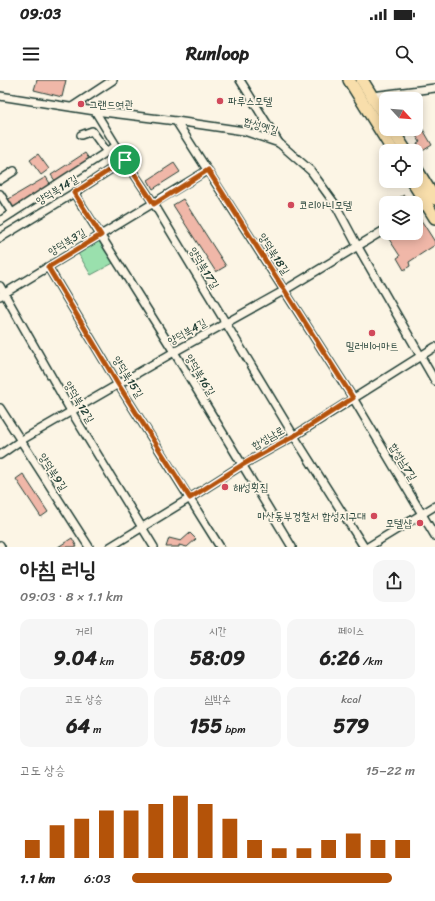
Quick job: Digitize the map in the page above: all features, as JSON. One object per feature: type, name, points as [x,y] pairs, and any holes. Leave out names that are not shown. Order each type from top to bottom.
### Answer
[{"type":"main road","points":[[349,80],[389,144]]},
{"type":"main road","points":[[362,80],[379,107]]},
{"type":"main road","points":[[423,184],[435,218]]},
{"type":"main road","points":[[418,188],[430,201]]},
{"type":"street","points":[[72,107],[112,80]]},
{"type":"street","points":[[240,80],[279,143]]},
{"type":"street","points":[[370,92],[435,88]]},
{"type":"street","name":"합성옛길","points":[[0,96],[95,111],[244,131],[279,143],[311,171],[335,204],[435,381]]},
{"type":"street","name":"양덕북17길","points":[[95,111],[154,204],[225,324],[364,547]]},
{"type":"street","name":"양덕북18길","points":[[176,121],[353,398]]},
{"type":"street","points":[[81,135],[92,131],[107,152]]},
{"type":"street","points":[[0,221],[116,146]]},
{"type":"street","name":"양덕북14길","points":[[0,238],[125,160]]},
{"type":"street","name":"양덕북3길","points":[[2,295],[208,170]]},
{"type":"street","points":[[0,180],[14,171]]},
{"type":"street","name":"양덕북16길","points":[[74,193],[174,352],[292,547]]},
{"type":"street","points":[[0,194],[12,214]]},
{"type":"street","name":"양덕북4길","points":[[0,455],[20,441],[71,411],[285,290],[379,234]]},
{"type":"street","name":"양덕북15길","points":[[48,267],[118,384],[220,547]]},
{"type":"street","name":"양덕북12길","points":[[0,286],[2,295],[154,547]]},
{"type":"street","name":"합성남로","points":[[110,547],[242,465],[294,436],[435,347]]},
{"type":"street","name":"합성남7길","points":[[353,398],[435,536]]},
{"type":"street","name":"양덕북9길","points":[[0,408],[89,547]]},
{"type":"street","points":[[368,547],[435,506]]},
{"type":"green space","points":[[101,235],[117,261],[91,275],[76,250]]},
{"type":"building","points":[[37,80],[66,80],[62,97],[34,90]]},
{"type":"building","points":[[423,129],[432,145],[423,151],[423,144],[417,144],[420,142],[416,136],[423,136]]},
{"type":"building","points":[[85,153],[90,160],[56,182],[51,175]]},
{"type":"building","points":[[38,154],[49,169],[41,175],[30,160]]},
{"type":"building","points":[[174,163],[180,172],[153,189],[148,180]]},
{"type":"building","points":[[46,177],[51,185],[12,209],[7,200]]},
{"type":"building","points":[[183,199],[226,266],[216,272],[173,205]]},
{"type":"building","points":[[423,223],[435,242],[435,245],[409,262],[410,266],[404,270],[397,258],[400,256],[390,240],[423,240]]},
{"type":"building","points":[[23,474],[48,512],[41,517],[16,479]]},
{"type":"building","points":[[190,533],[196,539],[187,547],[179,545],[179,547],[166,547],[169,538],[181,541]]},
{"type":"building","points":[[72,538],[77,547],[58,547]]},
{"type":"place","name":"파루스모텔","points":[[220,101]]},
{"type":"place","name":"그랜드여관","points":[[81,104]]},
{"type":"place","name":"코리아니모텔","points":[[291,205]]},
{"type":"place","name":"밀러비어마트","points":[[372,333]]},
{"type":"place","name":"해성횟집","points":[[225,487]]},
{"type":"place","name":"마산동부경찰서 합성지구대","points":[[374,516]]},
{"type":"place","name":"모텔샵","points":[[420,523]]},
{"type":"route","points":[[125,160],[154,204],[208,170],[353,398],[294,436],[242,465],[190,498],[118,384],[48,267],[101,235],[74,193],[125,160]]}]
